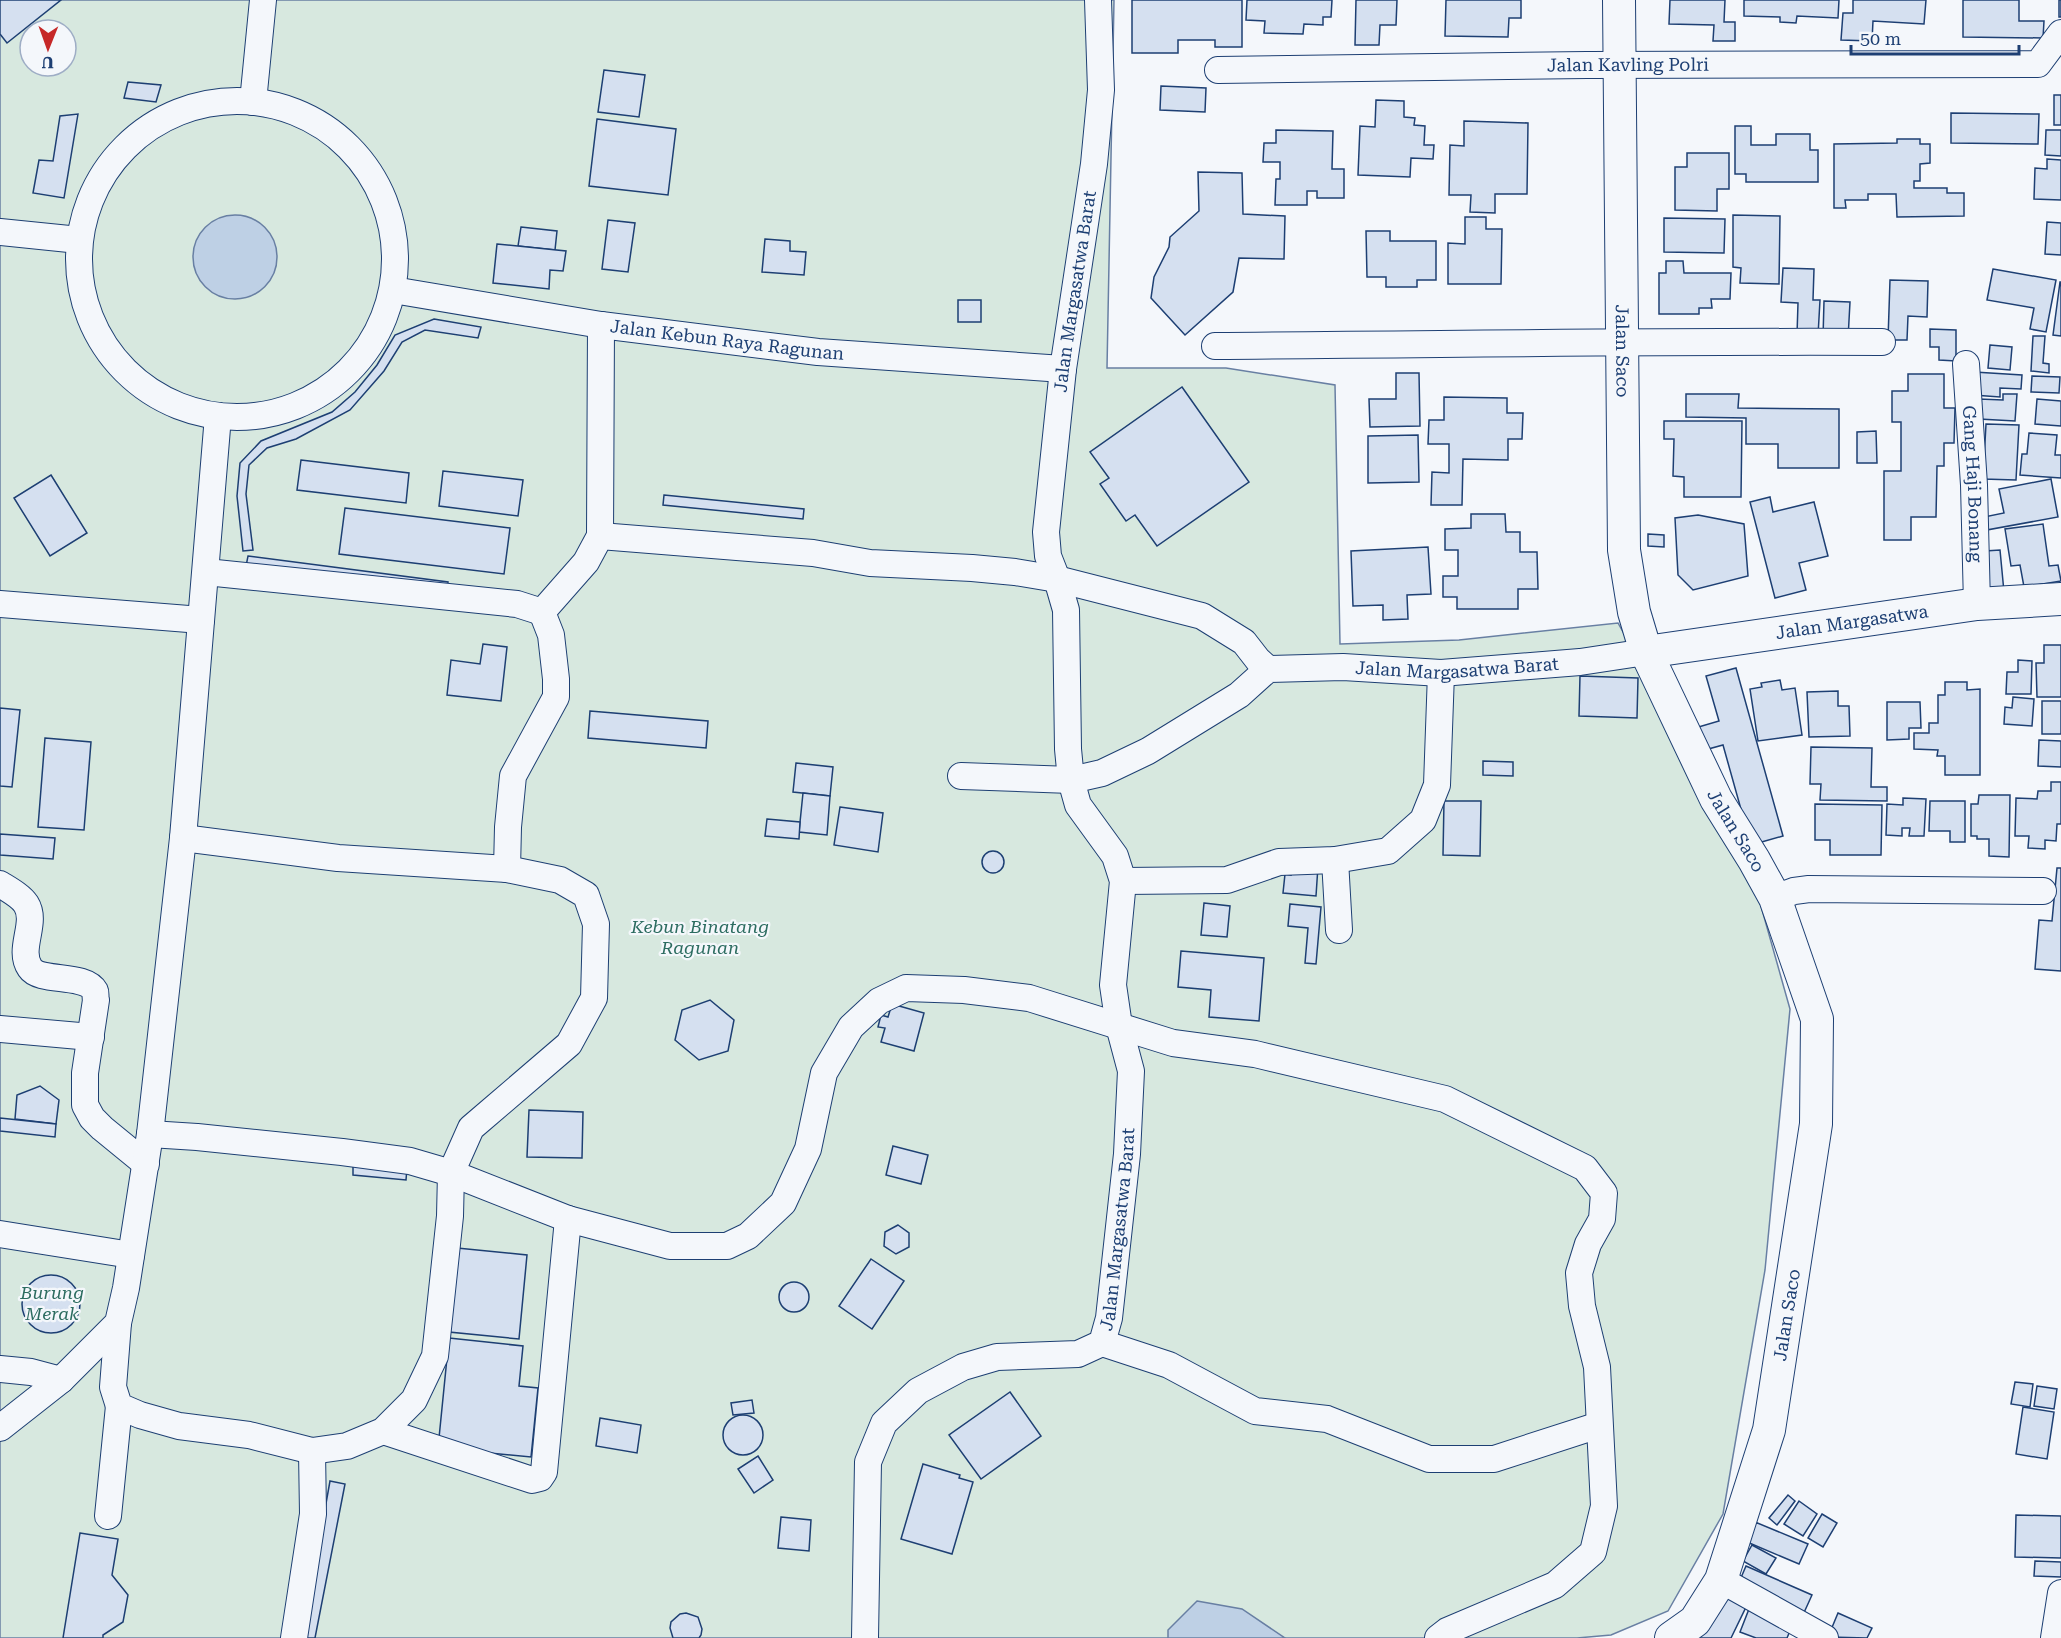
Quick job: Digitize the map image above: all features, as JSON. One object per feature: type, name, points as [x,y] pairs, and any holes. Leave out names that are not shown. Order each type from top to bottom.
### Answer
[{"type":"main road","name":"Jalan Saco","points":[[1619,0],[1624,550],[1634,612],[1646,652],[1716,799],[1754,860],[1774,898],[1817,1019],[1816,1124],[1769,1430],[1721,1580],[1695,1621],[1671,1638]]},
{"type":"main road","name":"Jalan Margasatwa","points":[[1646,652],[1977,604],[2061,599]]},
{"type":"street","points":[[253,102],[263,0]]},
{"type":"street","name":"Jalan Margasatwa Barat","points":[[865,1638],[868,1462],[884,1423],[918,1391],[963,1367],[997,1357],[1078,1354],[1102,1344],[1109,1318],[1128,1155],[1131,1071],[1119,1026],[1113,985],[1123,881],[1115,856],[1078,805],[1071,780],[1068,749],[1066,610],[1048,556],[1046,532],[1063,369],[1094,164],[1100,101],[1098,0]]},
{"type":"street","name":"Jalan Kavling Polri","points":[[1218,70],[1587,65],[1620,67],[2038,64],[2061,33]]},
{"type":"street","points":[[253,102],[292,111],[328,130],[358,157],[380,191],[393,229],[395,269],[393,290],[380,327],[359,360],[330,387],[296,405],[258,416],[218,416],[178,406],[142,386],[112,357],[91,322],[79,282],[79,240],[90,199],[111,162],[142,132],[176,113],[214,103],[253,102]]},
{"type":"street","points":[[0,232],[79,240]]},
{"type":"street","name":"Jalan Kebun Raya Ragunan","points":[[393,290],[601,325],[818,352],[1063,369]]},
{"type":"street","points":[[542,612],[586,562],[600,536],[601,325]]},
{"type":"street","points":[[1215,346],[1882,342]]},
{"type":"street","name":"Gang Haji Bonang","points":[[1966,364],[1974,484],[1977,604]]},
{"type":"street","points":[[108,1516],[119,1406],[113,1387],[118,1323],[146,1164],[183,838],[218,416]]},
{"type":"street","points":[[600,536],[813,553],[870,563],[1015,572],[1057,579],[1202,616],[1244,642],[1268,669],[1239,695],[1148,751],[1102,773],[1071,780],[961,776]]},
{"type":"street","points":[[206,572],[517,604],[542,612],[552,635],[556,697],[513,776],[507,869]]},
{"type":"street","points":[[0,604],[201,620]]},
{"type":"street","name":"Jalan Margasatwa Barat","points":[[1268,669],[1343,667],[1441,673],[1581,662],[1646,652]]},
{"type":"street","points":[[1123,881],[1227,879],[1279,862],[1335,860],[1388,851],[1423,820],[1437,786],[1441,673]]},
{"type":"street","points":[[119,1406],[179,1426],[249,1435],[312,1450],[347,1446],[383,1431],[414,1400],[435,1356],[450,1216],[452,1173],[471,1128],[569,1044],[594,998],[596,924],[586,895],[560,880],[507,869],[338,858],[183,838]]},
{"type":"street","points":[[1335,860],[1339,930]]},
{"type":"street","points":[[0,884],[26,903],[30,916],[26,956],[30,969],[40,976],[65,978],[89,985],[94,991],[96,1000],[85,1073],[85,1105],[92,1118],[102,1128],[146,1164]]},
{"type":"street","points":[[1774,898],[1809,889],[2043,891]]},
{"type":"street","points":[[150,1134],[342,1152],[410,1161],[452,1173],[568,1219],[670,1246],[727,1246],[748,1236],[783,1203],[808,1149],[824,1073],[851,1027],[879,1001],[906,988],[964,990],[1029,998],[1173,1043],[1255,1054],[1445,1099],[1585,1168],[1604,1193],[1602,1220],[1588,1244],[1579,1273],[1582,1306],[1597,1367],[1604,1506],[1593,1552],[1555,1585],[1447,1631],[1438,1638]]},
{"type":"street","points":[[0,1029],[92,1037]]},
{"type":"street","points":[[383,1431],[532,1480],[540,1478],[544,1472],[568,1219]]},
{"type":"street","points":[[0,1234],[131,1255]]},
{"type":"street","points":[[0,1428],[61,1380],[118,1323]]},
{"type":"street","points":[[1102,1344],[1169,1365],[1256,1411],[1327,1419],[1429,1459],[1494,1459],[1599,1425]]},
{"type":"street","points":[[0,1369],[31,1372],[61,1380]]},
{"type":"street","points":[[294,1638],[313,1514],[312,1450]]},
{"type":"street","points":[[1721,1580],[1825,1638]]},
{"type":"street","points":[[2054,1638],[2061,1593]]},
{"type":"green space","name":"Kebun Binatang Ragunan","points":[[0,0],[1114,0],[1107,368],[1226,368],[1335,385],[1340,644],[1459,640],[1618,623],[1746,853],[1790,1009],[1765,1270],[1723,1514],[1668,1611],[1611,1635],[1577,1638],[0,1638]]},
{"type":"water","points":[[235,215],[251,218],[265,227],[274,241],[277,257],[274,273],[265,287],[251,296],[235,299],[219,296],[205,287],[196,273],[193,257],[196,241],[205,227],[219,218]]},
{"type":"water","points":[[1197,1601],[1242,1609],[1285,1638],[1168,1638],[1168,1630]]},
{"type":"building","points":[[0,0],[61,0],[38,18],[18,18],[18,34],[7,43],[0,34]]},
{"type":"building","points":[[1132,0],[1242,0],[1242,47],[1215,47],[1215,40],[1178,40],[1178,53],[1132,53]]},
{"type":"building","points":[[1247,0],[1332,0],[1331,17],[1323,17],[1323,25],[1304,24],[1303,34],[1264,33],[1265,21],[1246,20]]},
{"type":"building","points":[[1356,0],[1397,0],[1396,25],[1380,25],[1379,45],[1355,45]]},
{"type":"building","points":[[1446,0],[1521,0],[1521,18],[1509,18],[1508,37],[1445,36]]},
{"type":"building","points":[[1670,0],[1725,0],[1724,22],[1735,22],[1735,41],[1713,41],[1714,25],[1669,24]]},
{"type":"building","points":[[1744,0],[1839,0],[1838,18],[1797,16],[1796,23],[1780,22],[1780,17],[1744,16]]},
{"type":"building","points":[[1853,0],[1926,0],[1924,24],[1873,21],[1872,41],[1841,40],[1843,13],[1853,13]]},
{"type":"building","points":[[1963,0],[2019,0],[2019,21],[2044,21],[2043,38],[1963,37]]},
{"type":"building","points":[[2059,0],[2061,0],[2061,17],[2059,17]]},
{"type":"building","points":[[604,70],[645,75],[639,117],[598,112]]},
{"type":"building","points":[[128,82],[161,85],[156,102],[124,98]]},
{"type":"building","points":[[1161,86],[1206,88],[1205,112],[1160,110]]},
{"type":"building","points":[[2054,95],[2061,95],[2061,125],[2054,125]]},
{"type":"building","points":[[1376,100],[1404,101],[1404,117],[1415,118],[1414,125],[1425,126],[1424,145],[1434,145],[1433,159],[1411,158],[1410,177],[1358,175],[1360,126],[1375,127]]},
{"type":"building","points":[[1951,113],[2039,114],[2038,144],[1951,143]]},
{"type":"building","points":[[78,114],[64,198],[33,193],[39,160],[53,161],[60,116]]},
{"type":"building","points":[[597,119],[676,129],[668,195],[589,186]]},
{"type":"building","points":[[1464,121],[1528,123],[1527,194],[1495,194],[1495,213],[1470,212],[1471,195],[1449,195],[1450,145],[1464,146]]},
{"type":"building","points":[[1735,126],[1751,126],[1751,145],[1776,145],[1776,134],[1810,134],[1810,150],[1818,150],[1818,182],[1746,182],[1746,174],[1735,174]]},
{"type":"building","points":[[1276,130],[1333,131],[1332,169],[1344,169],[1344,198],[1317,198],[1317,191],[1307,191],[1307,205],[1275,205],[1276,179],[1280,179],[1280,162],[1263,162],[1264,143],[1276,143]]},
{"type":"building","points":[[2046,130],[2061,130],[2061,156],[2045,155]]},
{"type":"building","points":[[1897,139],[1920,139],[1920,144],[1930,144],[1930,163],[1920,164],[1920,181],[1914,181],[1914,188],[1947,188],[1947,193],[1964,193],[1964,216],[1897,217],[1896,194],[1868,194],[1868,200],[1845,200],[1846,208],[1834,208],[1834,144],[1897,143]]},
{"type":"building","points":[[1687,153],[1729,153],[1729,189],[1717,189],[1717,211],[1675,210],[1675,167],[1687,167]]},
{"type":"building","points":[[2047,159],[2061,160],[2061,200],[2034,199],[2035,168],[2047,169]]},
{"type":"building","points":[[1198,172],[1242,173],[1243,214],[1285,216],[1284,259],[1239,258],[1233,292],[1185,335],[1151,298],[1154,277],[1169,247],[1170,237],[1199,211]]},
{"type":"building","points":[[1733,215],[1780,216],[1779,284],[1740,283],[1741,268],[1733,267]]},
{"type":"building","points":[[1465,217],[1486,217],[1486,229],[1502,229],[1501,284],[1448,284],[1448,243],[1465,244]]},
{"type":"building","points":[[1664,218],[1725,219],[1724,253],[1664,252]]},
{"type":"building","points":[[608,220],[635,223],[628,272],[602,269]]},
{"type":"building","points":[[2047,222],[2061,223],[2061,255],[2045,254]]},
{"type":"building","points":[[521,227],[557,231],[555,250],[518,246]]},
{"type":"building","points":[[1366,231],[1390,231],[1390,241],[1436,241],[1436,280],[1417,280],[1417,287],[1386,287],[1386,277],[1367,277]]},
{"type":"building","points":[[765,239],[790,241],[790,251],[806,252],[804,275],[762,272]]},
{"type":"building","points":[[497,244],[566,251],[563,271],[550,270],[549,289],[493,283]]},
{"type":"building","points":[[1666,261],[1683,261],[1684,273],[1731,273],[1730,299],[1711,299],[1712,308],[1699,308],[1699,314],[1659,314],[1659,273],[1666,273]]},
{"type":"building","points":[[1783,268],[1814,269],[1813,300],[1820,300],[1818,336],[1797,335],[1798,303],[1781,302]]},
{"type":"building","points":[[1993,269],[2056,280],[2046,332],[2030,329],[2034,308],[1987,300]]},
{"type":"building","points":[[1890,280],[1928,281],[1927,317],[1908,316],[1907,340],[1888,340]]},
{"type":"building","points":[[2061,282],[2061,336],[2053,335]]},
{"type":"building","points":[[958,300],[981,300],[981,322],[958,322]]},
{"type":"building","points":[[1824,301],[1850,302],[1848,339],[1823,338]]},
{"type":"building","points":[[434,319],[481,327],[478,338],[425,330],[402,342],[384,371],[350,410],[296,439],[267,448],[249,465],[246,494],[253,550],[243,551],[237,496],[240,463],[261,441],[332,412],[355,392],[377,365],[395,335]]},
{"type":"building","points":[[1930,329],[1956,330],[1956,361],[1939,360],[1939,347],[1930,347]]},
{"type":"building","points":[[2033,336],[2045,336],[2043,363],[2049,364],[2049,373],[2031,371]]},
{"type":"building","points":[[1990,345],[2012,347],[2010,370],[1988,368]]},
{"type":"building","points":[[1974,372],[2022,375],[2021,389],[2000,388],[2000,397],[1973,395]]},
{"type":"building","points":[[1396,373],[1419,373],[1420,426],[1370,427],[1369,399],[1396,399]]},
{"type":"building","points":[[1908,374],[1944,374],[1944,408],[1955,408],[1954,443],[1944,443],[1944,466],[1937,466],[1936,517],[1911,517],[1911,540],[1884,540],[1884,471],[1901,471],[1901,422],[1892,422],[1892,391],[1908,391]]},
{"type":"building","points":[[2032,376],[2060,377],[2059,393],[2031,392]]},
{"type":"building","points":[[1182,387],[1249,482],[1157,546],[1135,515],[1126,521],[1100,484],[1109,478],[1090,452]]},
{"type":"building","points":[[1686,394],[1739,394],[1738,408],[1839,409],[1839,468],[1778,468],[1778,444],[1746,444],[1746,418],[1686,417]]},
{"type":"building","points":[[2003,394],[2017,394],[2015,421],[1979,419],[1979,399],[2003,400]]},
{"type":"building","points":[[1444,397],[1507,398],[1507,413],[1523,413],[1522,439],[1508,439],[1508,460],[1463,459],[1462,505],[1431,505],[1432,472],[1449,473],[1449,444],[1428,444],[1429,420],[1444,420]]},
{"type":"building","points":[[2037,399],[2061,401],[2061,426],[2035,424]]},
{"type":"building","points":[[1664,421],[1742,421],[1741,497],[1684,497],[1684,477],[1673,476],[1674,439],[1664,439]]},
{"type":"building","points":[[1986,424],[2019,425],[2016,480],[1983,479]]},
{"type":"building","points":[[1876,431],[1877,463],[1857,463],[1857,432]]},
{"type":"building","points":[[2029,433],[2057,435],[2055,455],[2061,455],[2061,478],[2020,475],[2022,454],[2027,454]]},
{"type":"building","points":[[1418,435],[1419,482],[1368,483],[1368,436]]},
{"type":"building","points":[[301,460],[409,473],[406,503],[297,490]]},
{"type":"building","points":[[443,471],[523,480],[518,516],[439,506]]},
{"type":"building","points":[[51,475],[87,533],[50,556],[14,498]]},
{"type":"building","points":[[2051,479],[2058,517],[1981,531],[1979,518],[2004,513],[1999,489]]},
{"type":"building","points":[[664,495],[804,509],[803,519],[663,505]]},
{"type":"building","points":[[1770,497],[1773,512],[1814,502],[1828,556],[1799,563],[1806,590],[1775,598],[1750,502]]},
{"type":"building","points":[[345,508],[510,528],[504,574],[339,554]]},
{"type":"building","points":[[1471,514],[1505,514],[1506,532],[1520,532],[1520,552],[1537,552],[1538,589],[1518,589],[1518,609],[1457,609],[1457,597],[1443,597],[1443,576],[1458,576],[1458,550],[1445,550],[1445,529],[1471,528]]},
{"type":"building","points":[[1698,515],[1744,524],[1748,576],[1693,590],[1678,575],[1675,518]]},
{"type":"building","points":[[2043,524],[2049,566],[2058,565],[2061,581],[2024,587],[2020,565],[2011,566],[2005,529]]},
{"type":"building","points":[[1648,534],[1664,535],[1664,547],[1648,546]]},
{"type":"building","points":[[1428,547],[1431,594],[1407,595],[1408,619],[1383,620],[1383,605],[1353,606],[1351,551]]},
{"type":"building","points":[[2000,550],[2004,592],[1988,593],[1985,551]]},
{"type":"building","points":[[248,556],[448,582],[447,593],[246,566]]},
{"type":"building","points":[[483,644],[507,647],[501,701],[447,695],[451,660],[480,664]]},
{"type":"building","points":[[2044,645],[2061,645],[2061,697],[2037,697],[2036,663],[2044,663]]},
{"type":"building","points":[[2018,660],[2032,661],[2031,694],[2006,694],[2007,672],[2018,672]]},
{"type":"building","points":[[1736,668],[1783,836],[1751,845],[1723,745],[1701,751],[1695,728],[1719,721],[1706,676]]},
{"type":"building","points":[[1580,676],[1638,678],[1637,718],[1579,716]]},
{"type":"building","points":[[1780,680],[1782,690],[1795,688],[1802,735],[1758,741],[1750,689],[1762,687],[1761,683]]},
{"type":"building","points":[[1945,682],[1967,682],[1967,690],[1980,689],[1980,775],[1945,775],[1945,756],[1937,756],[1938,750],[1914,749],[1914,733],[1929,733],[1929,723],[1938,723],[1938,695],[1945,695]]},
{"type":"building","points":[[1838,691],[1838,706],[1849,706],[1850,736],[1809,737],[1807,692]]},
{"type":"building","points":[[2013,697],[2034,699],[2032,726],[2004,724],[2005,707],[2012,708]]},
{"type":"building","points":[[2042,701],[2061,701],[2061,734],[2042,734]]},
{"type":"building","points":[[1887,702],[1920,702],[1921,728],[1909,728],[1909,739],[1887,740]]},
{"type":"building","points":[[0,708],[20,710],[12,787],[0,786]]},
{"type":"building","points":[[590,711],[708,721],[706,748],[588,738]]},
{"type":"building","points":[[45,738],[91,742],[84,830],[38,827]]},
{"type":"building","points":[[2039,740],[2061,741],[2061,767],[2038,766]]},
{"type":"building","points":[[1811,747],[1872,748],[1871,787],[1887,787],[1887,801],[1820,800],[1821,784],[1810,784]]},
{"type":"building","points":[[1483,761],[1513,762],[1513,776],[1483,775]]},
{"type":"building","points":[[796,763],[833,767],[830,796],[793,792]]},
{"type":"building","points":[[2051,782],[2061,782],[2061,824],[2057,824],[2056,841],[2045,840],[2045,849],[2028,848],[2029,836],[2015,836],[2016,798],[2037,799],[2038,791],[2051,791]]},
{"type":"building","points":[[803,793],[830,796],[827,835],[799,832]]},
{"type":"building","points":[[1979,795],[2010,795],[2009,857],[1989,856],[1989,839],[1977,839],[1977,836],[1971,836],[1971,804],[1978,804]]},
{"type":"building","points":[[1903,798],[1926,799],[1924,836],[1909,836],[1910,828],[1902,828],[1902,836],[1886,835],[1887,804],[1903,805]]},
{"type":"building","points":[[1444,801],[1481,801],[1480,856],[1443,855]]},
{"type":"building","points":[[1930,801],[1965,801],[1965,842],[1950,842],[1950,831],[1929,831]]},
{"type":"building","points":[[1815,804],[1882,805],[1881,855],[1830,855],[1830,840],[1815,840]]},
{"type":"building","points":[[840,807],[883,813],[878,852],[834,845]]},
{"type":"building","points":[[767,819],[800,822],[799,839],[765,836]]},
{"type":"building","points":[[0,834],[55,838],[53,859],[0,855]]},
{"type":"building","points":[[993,851],[1001,854],[1004,862],[1001,870],[993,873],[985,870],[982,862],[985,854]]},
{"type":"building","points":[[1291,864],[1318,866],[1316,896],[1283,893],[1285,874],[1291,875]]},
{"type":"building","points":[[2057,868],[2061,868],[2061,971],[2035,969],[2039,920],[2052,921]]},
{"type":"building","points":[[1204,903],[1230,906],[1227,937],[1201,935]]},
{"type":"building","points":[[1290,904],[1321,907],[1316,964],[1305,963],[1308,928],[1288,926]]},
{"type":"building","points":[[1181,951],[1264,958],[1259,1021],[1209,1017],[1211,990],[1178,987]]},
{"type":"building","points":[[710,1000],[734,1020],[728,1051],[699,1060],[675,1040],[682,1010]]},
{"type":"building","points":[[892,1004],[924,1013],[914,1051],[881,1042],[885,1028],[878,1027],[881,1015],[888,1017]]},
{"type":"building","points":[[40,1086],[59,1100],[56,1124],[15,1119],[17,1095]]},
{"type":"building","points":[[529,1110],[583,1112],[582,1158],[527,1157]]},
{"type":"building","points":[[0,1118],[56,1124],[55,1137],[0,1131]]},
{"type":"building","points":[[893,1146],[928,1155],[921,1184],[886,1175]]},
{"type":"building","points":[[353,1163],[407,1168],[406,1180],[353,1175]]},
{"type":"building","points":[[898,1225],[909,1233],[909,1247],[896,1254],[884,1246],[885,1232]]},
{"type":"building","points":[[457,1248],[527,1255],[519,1339],[449,1332]]},
{"type":"building","points":[[871,1259],[904,1281],[872,1329],[839,1306]]},
{"type":"building","name":"Burung Merak","points":[[45,1275],[57,1275],[72,1283],[80,1298],[80,1310],[72,1325],[57,1333],[45,1333],[30,1325],[22,1310],[22,1298],[30,1283]]},
{"type":"building","points":[[794,1282],[800,1283],[808,1291],[808,1303],[800,1311],[794,1312],[788,1311],[780,1303],[779,1297],[780,1291],[788,1283]]},
{"type":"building","points":[[449,1338],[523,1346],[519,1386],[538,1388],[531,1457],[438,1448]]},
{"type":"building","points":[[2015,1382],[2033,1384],[2030,1407],[2011,1404]]},
{"type":"building","points":[[2037,1386],[2057,1389],[2054,1409],[2034,1406]]},
{"type":"building","points":[[1010,1392],[1041,1436],[981,1479],[949,1435]]},
{"type":"building","points":[[752,1400],[754,1413],[733,1415],[731,1403]]},
{"type":"building","points":[[2023,1407],[2054,1412],[2047,1459],[2016,1454]]},
{"type":"building","points":[[743,1415],[751,1416],[757,1421],[762,1427],[762,1443],[757,1449],[751,1454],[743,1455],[735,1454],[729,1449],[724,1443],[723,1435],[724,1427],[729,1421],[735,1416]]},
{"type":"building","points":[[600,1418],[641,1425],[637,1453],[596,1446]]},
{"type":"building","points":[[758,1456],[773,1480],[754,1493],[738,1469]]},
{"type":"building","points":[[923,1464],[960,1475],[959,1478],[973,1482],[952,1554],[901,1539]]},
{"type":"building","points":[[330,1481],[345,1484],[315,1638],[302,1638]]},
{"type":"building","points":[[1788,1495],[1795,1501],[1777,1525],[1769,1518]]},
{"type":"building","points":[[1799,1501],[1817,1514],[1803,1536],[1784,1524]]},
{"type":"building","points":[[1822,1514],[1837,1523],[1823,1547],[1808,1538]]},
{"type":"building","points":[[2016,1515],[2061,1516],[2061,1558],[2015,1557]]},
{"type":"building","points":[[781,1517],[811,1520],[809,1551],[778,1548]]},
{"type":"building","points":[[1755,1522],[1808,1544],[1799,1564],[1747,1542]]},
{"type":"building","points":[[80,1533],[118,1539],[112,1575],[128,1595],[123,1622],[103,1635],[103,1638],[63,1638]]},
{"type":"building","points":[[1752,1545],[1776,1558],[1766,1574],[1743,1561]]},
{"type":"building","points":[[2035,1561],[2061,1562],[2061,1577],[2034,1576]]},
{"type":"building","points":[[1746,1566],[1812,1595],[1802,1617],[1737,1587]]},
{"type":"building","points":[[1718,1591],[1747,1605],[1731,1638],[1696,1638]]},
{"type":"building","points":[[1749,1609],[1792,1626],[1787,1638],[1756,1638],[1740,1632]]},
{"type":"building","points":[[686,1613],[698,1617],[702,1629],[701,1635],[699,1638],[673,1638],[671,1622],[680,1614]]},
{"type":"building","points":[[1838,1613],[1872,1628],[1867,1638],[1828,1637]]}]
